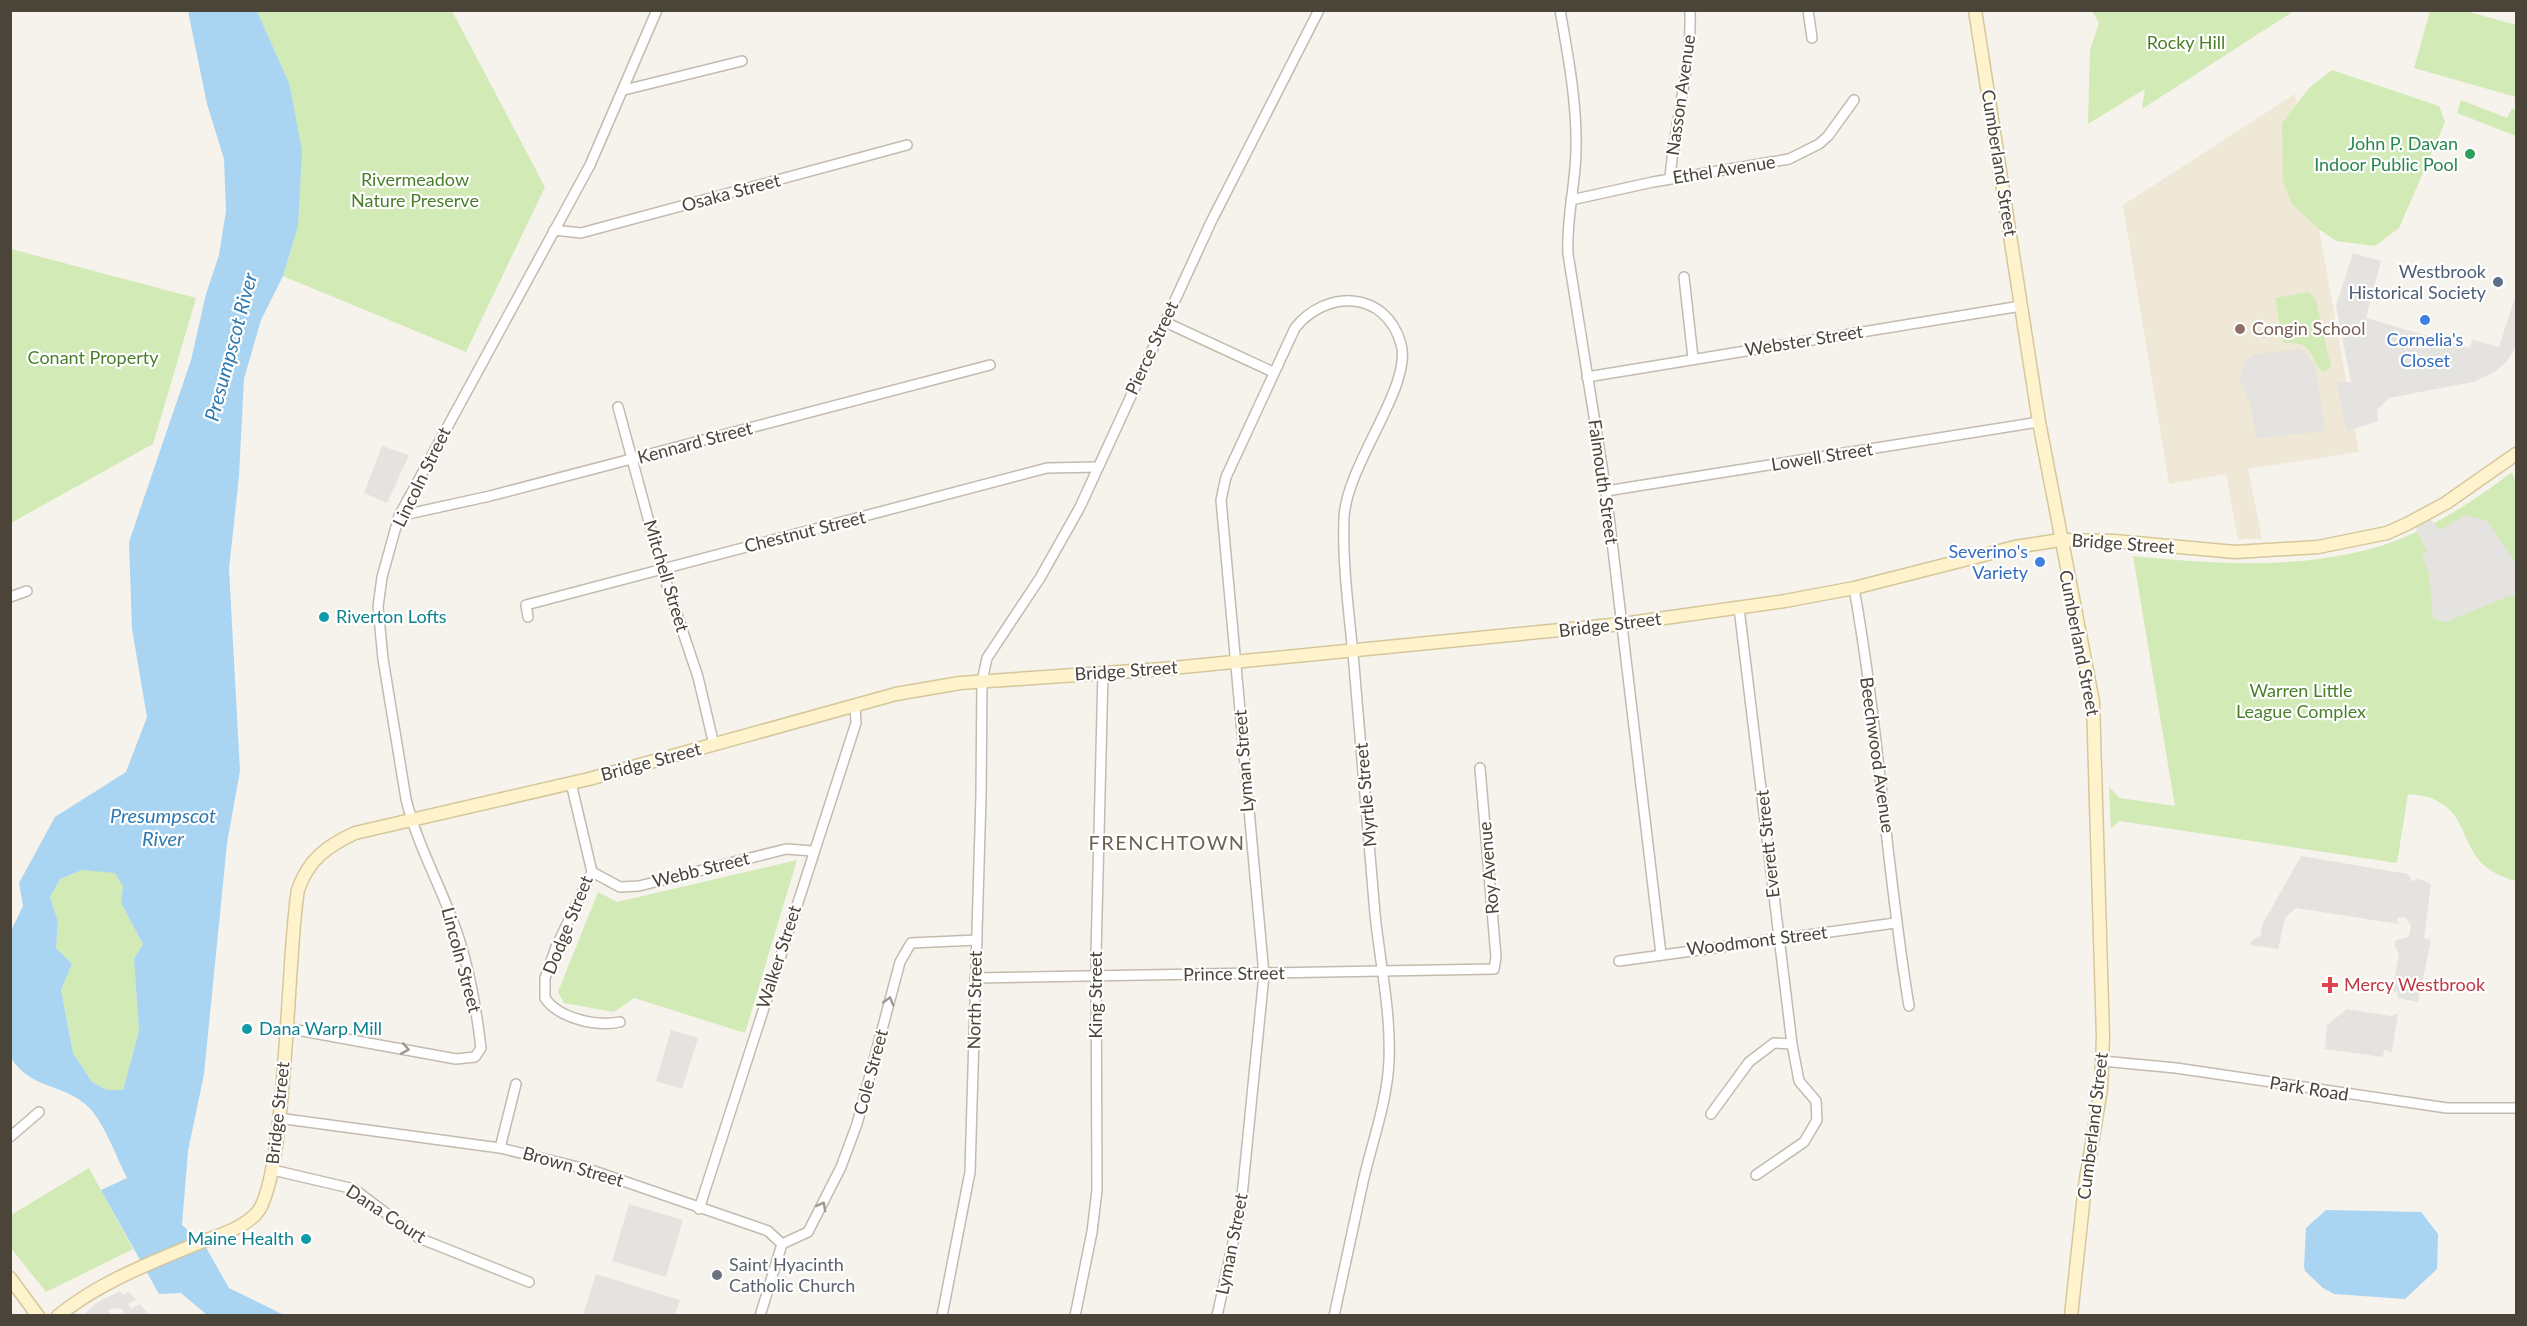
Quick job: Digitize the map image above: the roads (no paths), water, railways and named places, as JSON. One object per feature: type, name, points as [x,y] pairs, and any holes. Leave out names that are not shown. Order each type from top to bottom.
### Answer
[{"type":"street","name":"Lincoln Street","points":[[286,1028],[456,1059],[475,1057],[481,1048],[474,1001],[455,927],[411,820],[379,619],[382,577],[399,516],[590,165],[657,10]]},
{"type":"street","name":"Pierce Street","points":[[982,681],[993,648],[1054,555],[1098,467],[1231,179],[1318,10]]},
{"type":"street","name":"Falmouth Street","points":[[1560,10],[1575,108],[1576,148],[1567,234],[1568,254],[1606,491],[1661,954]]},
{"type":"street","name":"Nasson Avenue","points":[[1670,179],[1672,151],[1689,52],[1690,10]]},
{"type":"street","points":[[1808,10],[1812,38]]},
{"type":"street","name":"Cumberland Street","points":[[1975,10],[2039,422],[2060,540],[2087,666],[2095,722],[2103,1037],[2100,1089],[2085,1185],[2071,1316]]},
{"type":"street","points":[[624,90],[742,61]]},
{"type":"street","name":"Ethel Avenue","points":[[1571,200],[1670,179],[1768,164],[1798,155],[1828,136],[1854,100]]},
{"type":"street","name":"Osaka Street","points":[[554,230],[581,233],[907,145]]},
{"type":"street","points":[[1684,277],[1692,358]]},
{"type":"street","name":"Lyman Street","points":[[1218,1316],[1241,1206],[1264,975],[1221,500],[1226,477],[1295,328],[1308,314],[1335,300],[1358,301]]},
{"type":"street","name":"Myrtle Street","points":[[1334,1316],[1388,1080],[1389,1038],[1384,973],[1375,915],[1344,538],[1345,507],[1355,475],[1400,379],[1404,357],[1399,338],[1390,322],[1375,309],[1358,301]]},
{"type":"street","name":"Webster Street","points":[[1587,377],[2021,306]]},
{"type":"street","points":[[1165,322],[1273,372]]},
{"type":"street","name":"Kennard Street","points":[[399,516],[490,496],[990,365]]},
{"type":"street","name":"Mitchell Street","points":[[618,407],[662,570],[698,677],[714,745]]},
{"type":"street","name":"Lowell Street","points":[[1606,491],[2039,422]]},
{"type":"street","name":"Bridge Street","points":[[58,1316],[88,1294],[141,1267],[225,1234],[256,1213],[273,1170],[296,901],[307,869],[323,850],[344,838],[375,827],[571,783],[896,694],[982,681],[1353,651],[1622,624],[1738,608],[1854,588],[2015,547],[2060,540],[2114,541],[2195,550],[2266,552],[2362,539],[2387,533],[2427,514],[2495,471],[2517,454]]},
{"type":"street","name":"Chestnut Street","points":[[528,616],[526,605],[1047,468],[1098,467]]},
{"type":"street","name":"Beechwood Avenue","points":[[1854,588],[1883,790],[1894,886],[1895,923],[1909,1006]]},
{"type":"street","points":[[10,597],[27,591]]},
{"type":"street","name":"Everett Street","points":[[1738,608],[1792,1044],[1799,1081],[1816,1101],[1817,1120],[1804,1142],[1756,1175]]},
{"type":"street","name":"King Street","points":[[1075,1316],[1096,1211],[1097,976],[1103,672]]},
{"type":"street","name":"North Street","points":[[942,1316],[970,1172],[982,681]]},
{"type":"street","name":"Walker Street","points":[[699,1209],[856,723],[855,705]]},
{"type":"street","name":"Roy Avenue","points":[[1480,768],[1496,957],[1494,969]]},
{"type":"street","name":"Dodge Street","points":[[571,783],[590,852],[592,872],[556,947],[545,978],[545,998],[557,1012],[566,1015],[612,1024],[620,1022]]},
{"type":"street","name":"Webb Street","points":[[592,872],[620,887],[639,886],[786,849],[813,851]]},
{"type":"street","name":"Woodmont Street","points":[[1619,962],[1661,954],[1895,923]]},
{"type":"street","name":"Cole Street","points":[[782,1244],[808,1232],[846,1157],[905,951],[911,943],[976,940]]},
{"type":"street","name":"Prince Street","points":[[975,978],[1384,973],[1494,969]]},
{"type":"street","points":[[1712,1114],[1749,1062],[1774,1043],[1792,1044]]},
{"type":"street","name":"Park Road","points":[[2102,1061],[2176,1068],[2447,1108],[2517,1107]]},
{"type":"street","points":[[500,1148],[516,1084]]},
{"type":"street","points":[[10,1137],[39,1112]]},
{"type":"street","name":"Brown Street","points":[[278,1118],[500,1148],[594,1171],[768,1231],[782,1244]]},
{"type":"street","name":"Dana Court","points":[[273,1170],[354,1189],[419,1238],[529,1282]]},
{"type":"street","points":[[760,1316],[782,1244]]},
{"type":"street","points":[[10,1278],[38,1316]]},
{"type":"water","name":"Presumpscot River","points":[[188,11],[257,11],[289,83],[302,150],[298,226],[283,276],[261,320],[244,379],[239,476],[229,569],[240,771],[227,843],[204,1074],[188,1151],[182,1225],[204,1244],[229,1288],[284,1315],[207,1315],[181,1293],[159,1294],[101,1190],[127,1178],[98,1119],[85,1104],[66,1092],[27,1075],[11,1058],[10,933],[23,906],[19,883],[55,817],[126,772],[147,717],[132,629],[129,542],[191,360],[206,294],[219,255],[226,211],[224,159],[207,104]],"holes":[[[82,870],[115,873],[123,886],[121,903],[143,944],[134,959],[139,1031],[123,1090],[107,1090],[92,1082],[73,1053],[61,990],[72,964],[56,948],[58,922],[50,897],[60,879]]]},
{"type":"water","points":[[2326,1210],[2421,1212],[2438,1234],[2437,1269],[2405,1299],[2334,1294],[2323,1288],[2305,1271],[2304,1266],[2306,1228]]},
{"type":"place","name":"John P. Davan Indoor Public Pool","points":[[2470,154]]},
{"type":"place","name":"Westbrook Historical Society","points":[[2498,282]]},
{"type":"place","name":"Cornelia's Closet","points":[[2425,320]]},
{"type":"place","name":"Congin School","points":[[2240,329]]},
{"type":"place","name":"Severino's Variety","points":[[2040,562]]},
{"type":"place","name":"Riverton Lofts","points":[[324,617]]},
{"type":"place","name":"Mercy Westbrook","points":[[2330,985]]},
{"type":"place","name":"Dana Warp Mill","points":[[247,1029]]},
{"type":"place","name":"Maine Health","points":[[306,1239]]},
{"type":"place","name":"Saint Hyacinth Catholic Church","points":[[717,1275]]},
{"type":"district","name":"FRENCHTOWN","points":[[1167,843]]},
{"type":"park label","name":"Rocky Hill","points":[[2186,43]]},
{"type":"park label","name":"Rivermeadow Nature Preserve","points":[[415,190]]},
{"type":"park label","name":"Conant Property","points":[[93,358]]},
{"type":"park label","name":"Warren Little League Complex","points":[[2301,701]]}]
